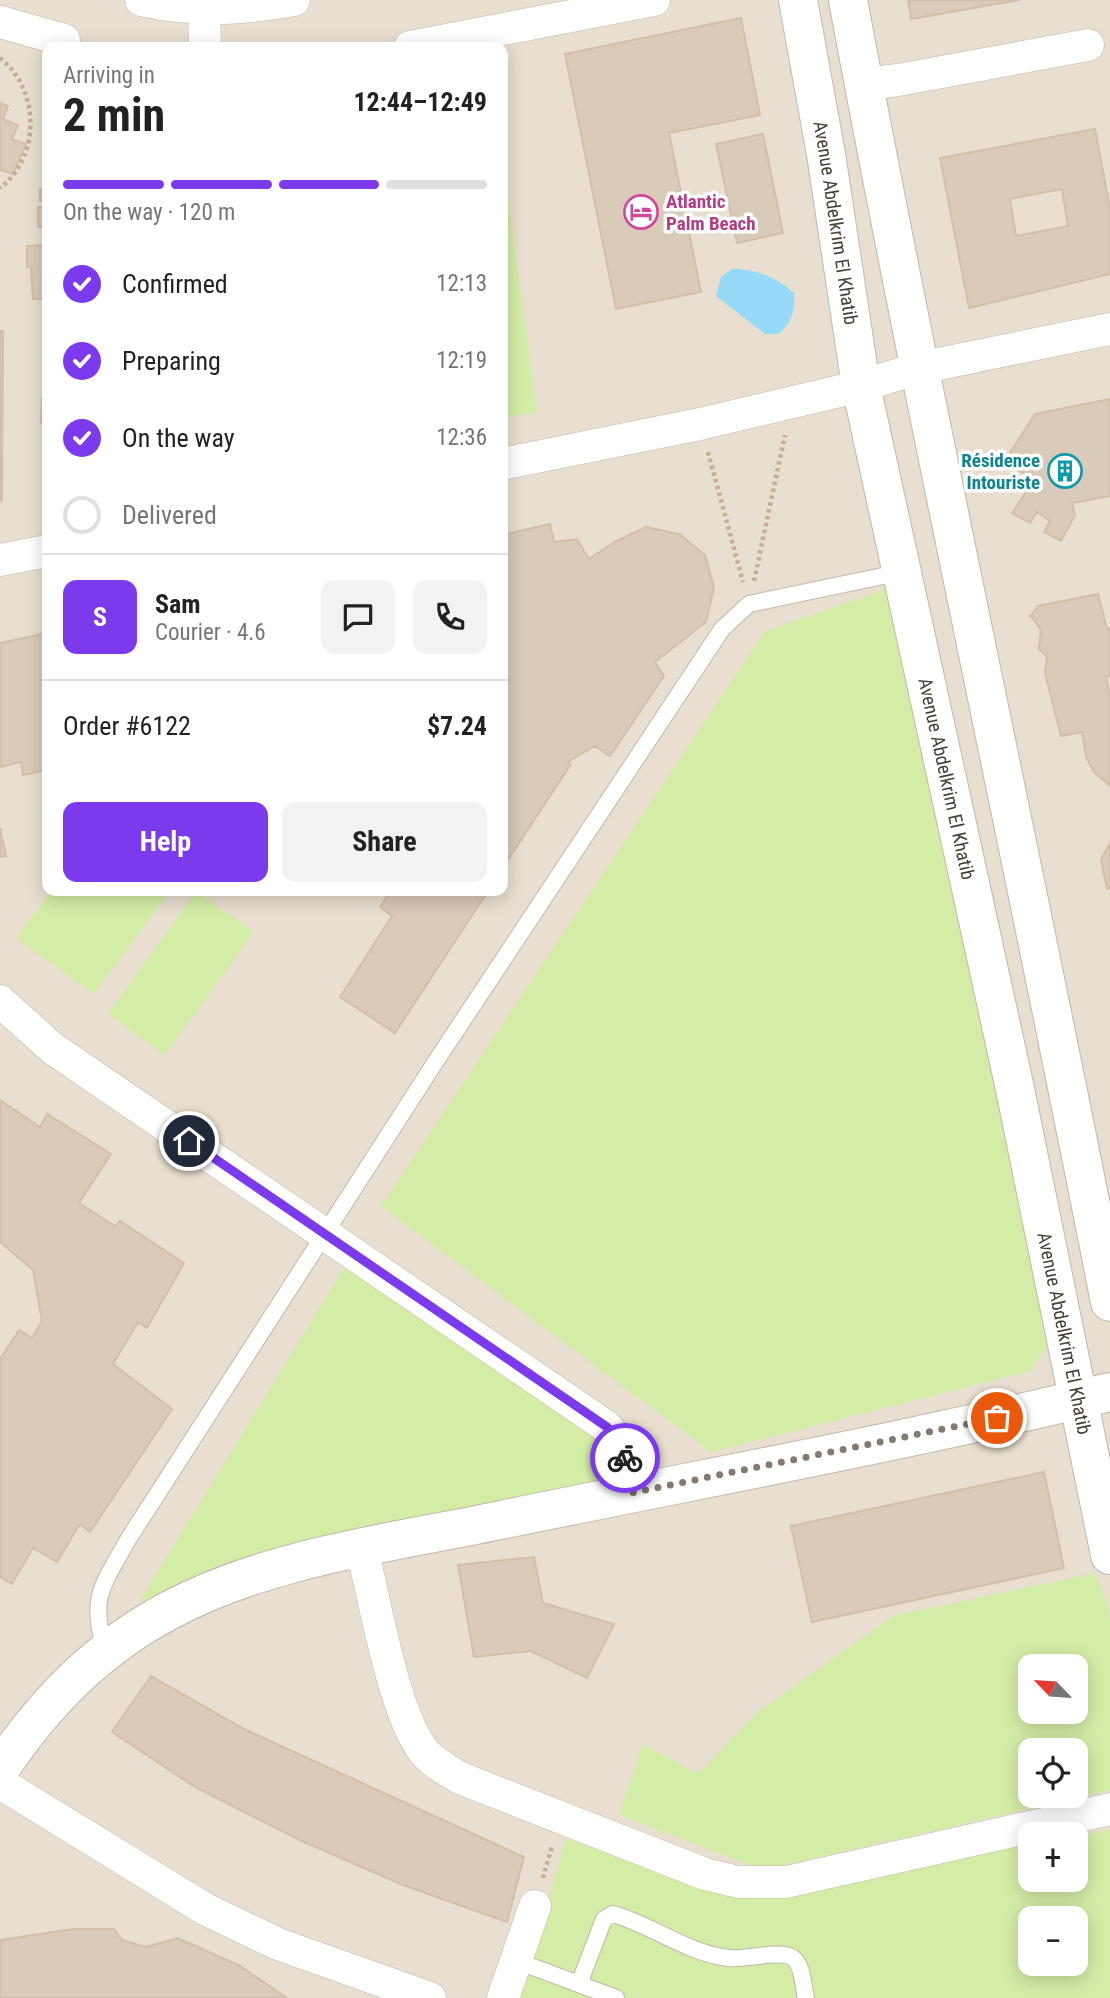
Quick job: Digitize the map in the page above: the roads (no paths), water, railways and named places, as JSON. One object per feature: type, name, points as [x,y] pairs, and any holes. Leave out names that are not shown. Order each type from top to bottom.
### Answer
[{"type":"street","points":[[141,0],[204,10],[226,10],[293,0]]},
{"type":"street","points":[[436,42],[654,0]]},
{"type":"street","name":"Avenue Abdelkrim El Khatib","points":[[798,0],[826,154],[861,386],[1012,1076],[1093,1396],[1110,1555]]},
{"type":"street","points":[[848,0],[919,368],[1110,1302]]},
{"type":"street","points":[[204,10],[205,42]]},
{"type":"street","points":[[0,22],[64,40]]},
{"type":"street","points":[[864,84],[1088,45]]},
{"type":"street","points":[[508,463],[700,424],[861,386],[919,368],[1110,329]]},
{"type":"street","points":[[0,560],[42,552]]},
{"type":"street","points":[[0,1001],[52,1048],[607,1427],[624,1457],[631,1493]]},
{"type":"street","points":[[0,1769],[59,1691],[105,1650],[169,1610],[225,1585],[362,1549],[1093,1396]]},
{"type":"street","points":[[362,1549],[408,1722],[422,1750],[438,1765],[460,1778],[705,1874],[738,1882],[786,1882],[1110,1809]]},
{"type":"street","points":[[0,1783],[205,1909],[278,1944],[429,1998]]},
{"type":"street","points":[[503,1998],[537,1898]]},
{"type":"lane","points":[[105,1650],[96,1613],[109,1574],[326,1233],[722,629],[749,604],[902,572]]},
{"type":"lane","points":[[579,1984],[604,1919],[613,1914],[725,1958],[752,1958],[779,1953],[791,1956],[798,1965],[806,1998]]},
{"type":"lane","points":[[517,1961],[616,1998]]},
{"type":"water","points":[[732,269],[750,270],[765,275],[794,293],[792,315],[779,334],[765,334],[716,296],[721,277]]},
{"type":"place","name":"Atlantic Palm Beach","points":[[641,212]]},
{"type":"place","name":"Résidence Intouriste","points":[[1065,471]]}]
